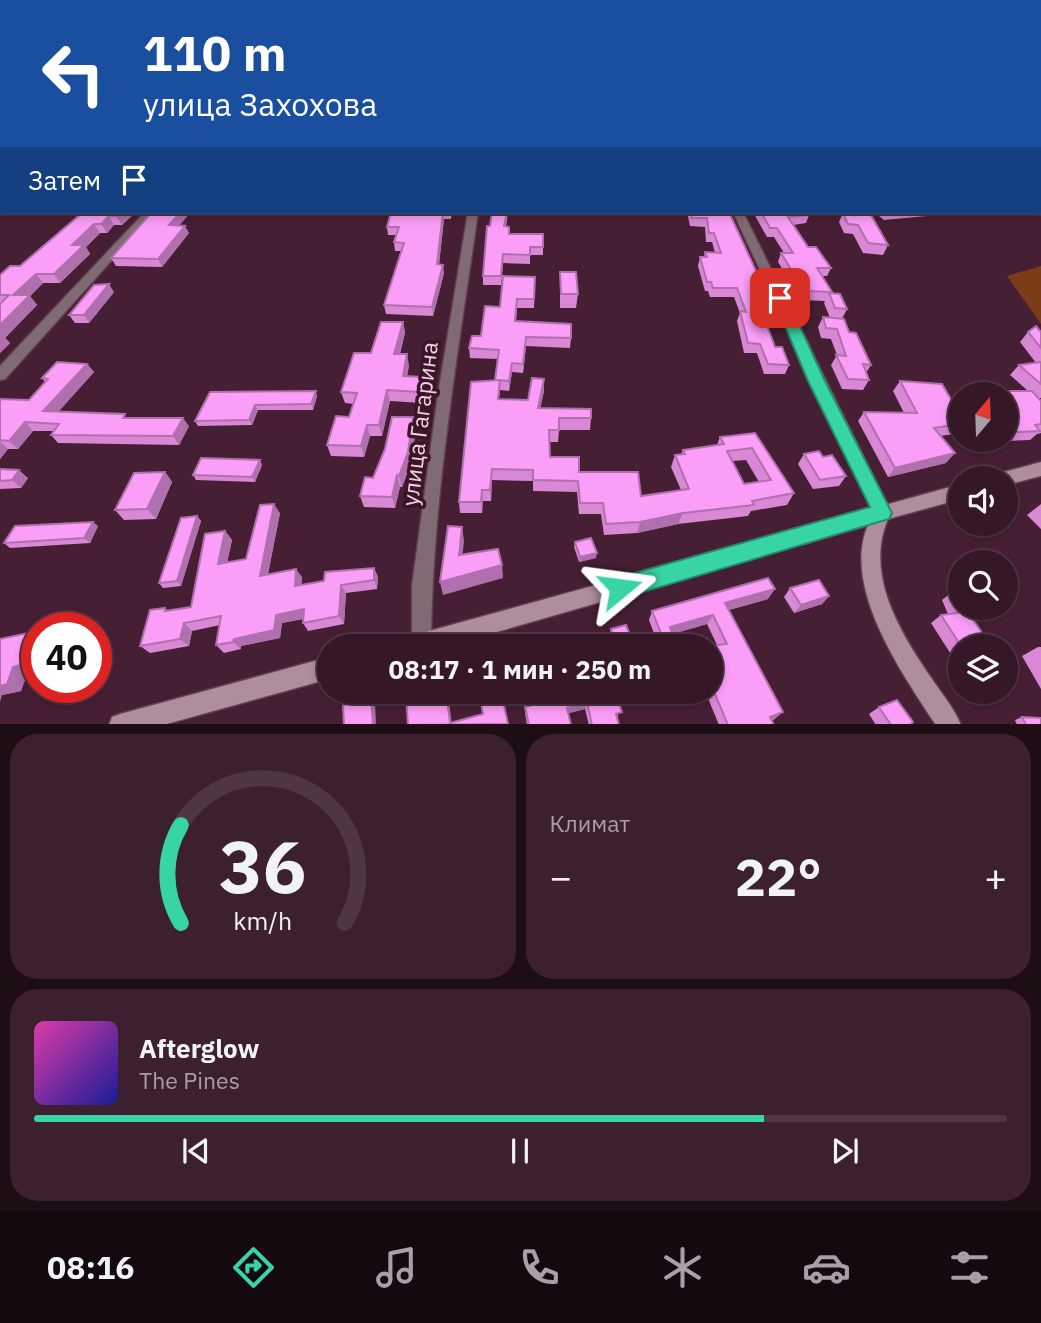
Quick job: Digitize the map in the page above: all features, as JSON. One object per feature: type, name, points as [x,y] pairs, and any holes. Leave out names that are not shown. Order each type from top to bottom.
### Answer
[{"type":"street","points":[[0,375],[148,214]]},
{"type":"street","name":"улица Гагарина","points":[[417,634],[445,394],[473,214]]},
{"type":"street","points":[[739,214],[882,513],[870,545],[872,575],[879,601],[912,666],[950,724]]},
{"type":"street","points":[[1018,475],[1041,469]]},
{"type":"street","points":[[452,634],[948,495]]},
{"type":"street","points":[[120,724],[317,671]]},
{"type":"shaded area","points":[[1041,266],[1041,324],[1007,276]]},
{"type":"building","points":[[81,214],[119,214],[109,216],[101,224],[94,224],[72,245],[84,245],[54,274],[36,274],[13,295],[30,295],[0,325],[0,304],[9,295],[0,295],[0,275],[10,266],[20,266]]},
{"type":"building","points":[[150,214],[179,214],[169,225],[185,226],[158,259],[111,258]]},
{"type":"building","points":[[390,214],[443,214],[437,264],[443,265],[432,307],[384,305],[404,243],[394,242],[399,227],[387,227]]},
{"type":"building","points":[[492,214],[507,214],[504,226],[509,227],[509,234],[543,234],[543,247],[530,247],[530,255],[503,254],[501,276],[483,276],[487,226],[490,226]]},
{"type":"building","points":[[691,214],[730,214],[762,284],[765,295],[760,295],[769,318],[764,317],[775,347],[782,347],[789,365],[768,364],[760,344],[748,343],[740,311],[746,312],[737,288],[713,288],[711,282],[707,282],[700,257],[707,257],[705,252],[721,253],[714,233],[709,233],[707,218],[692,218]]},
{"type":"building","points":[[762,214],[809,215],[788,217],[808,247],[816,247],[831,268],[817,268],[832,292],[807,291],[799,271],[792,271],[781,253],[793,253],[777,228],[770,228]]},
{"type":"building","points":[[843,214],[871,215],[888,245],[868,243],[858,225],[848,224]]},
{"type":"building","points":[[560,272],[576,272],[578,294],[561,294]]},
{"type":"building","points":[[503,276],[535,277],[534,299],[517,299],[515,321],[571,324],[571,338],[526,337],[523,364],[512,363],[509,381],[495,380],[499,350],[469,348],[472,336],[481,336],[485,306],[500,307]]},
{"type":"building","points":[[109,284],[84,315],[69,315],[94,285]]},
{"type":"building","points":[[829,293],[840,294],[847,309],[835,308]]},
{"type":"building","points":[[823,317],[844,319],[849,332],[856,333],[871,365],[863,364],[869,380],[848,379],[836,355],[846,356],[837,329],[826,328]]},
{"type":"building","points":[[381,322],[403,322],[394,354],[407,354],[403,376],[423,377],[420,392],[387,390],[379,425],[367,425],[361,446],[327,445],[336,416],[349,417],[357,393],[341,392],[354,353],[371,353]]},
{"type":"building","points":[[1036,326],[1041,332],[1041,348],[1028,332]]},
{"type":"building","points":[[57,362],[87,364],[43,411],[125,414],[123,418],[183,418],[173,436],[51,435],[59,424],[25,422],[9,441],[0,440],[0,399],[29,400],[48,379],[42,378]]},
{"type":"building","points":[[1041,362],[1041,384],[1019,365]]},
{"type":"building","points":[[532,378],[544,379],[538,408],[591,409],[591,418],[559,418],[559,430],[549,430],[550,457],[579,457],[579,472],[638,472],[641,496],[689,489],[675,455],[685,454],[683,450],[724,444],[720,437],[755,433],[794,493],[752,501],[754,505],[683,513],[640,522],[606,524],[603,503],[580,503],[578,481],[533,480],[533,470],[492,469],[490,490],[482,490],[481,502],[459,502],[471,382],[500,380],[498,399],[528,400]],"holes":[[[752,448],[771,480],[744,484],[727,451]]]},
{"type":"building","points":[[900,381],[942,384],[948,394],[948,426],[934,428],[948,445],[948,452],[955,453],[895,468],[864,412],[917,413]]},
{"type":"building","points":[[316,391],[311,404],[255,405],[249,420],[195,421],[210,392]]},
{"type":"building","points":[[1018,391],[1032,391],[1041,401],[1041,424],[1035,425],[1040,431],[1018,432]]},
{"type":"building","points":[[392,417],[413,417],[408,452],[399,476],[397,475],[392,497],[360,496],[365,477],[373,478],[385,449]]},
{"type":"building","points":[[819,451],[823,457],[832,455],[846,476],[820,480],[804,454]]},
{"type":"building","points":[[201,458],[260,460],[252,477],[193,475]]},
{"type":"building","points":[[0,469],[19,470],[12,480],[0,481]]},
{"type":"building","points":[[165,472],[147,509],[115,510],[134,473]]},
{"type":"building","points":[[274,504],[260,576],[296,569],[295,586],[324,581],[325,572],[374,568],[374,580],[341,585],[339,616],[303,623],[304,609],[276,615],[274,630],[216,645],[221,616],[184,623],[180,639],[140,646],[150,610],[191,607],[205,534],[225,531],[218,564],[246,559],[260,505]]},
{"type":"building","points":[[197,516],[177,581],[159,583],[181,518]]},
{"type":"building","points":[[93,522],[84,538],[4,543],[15,526]]},
{"type":"building","points":[[448,526],[462,527],[459,555],[498,549],[502,565],[440,582]]},
{"type":"building","points":[[591,538],[597,553],[580,557],[575,542]]},
{"type":"building","points":[[768,578],[775,589],[725,603],[783,712],[770,717],[774,724],[728,724],[719,704],[723,704],[723,644],[727,644],[713,615],[670,627],[672,634],[661,634],[652,611]]},
{"type":"building","points":[[819,580],[829,596],[801,605],[790,588]]},
{"type":"building","points":[[948,614],[948,620],[973,620],[983,634],[953,634],[941,615]]},
{"type":"building","points":[[626,625],[630,634],[613,634],[611,629]]},
{"type":"building","points":[[21,635],[21,665],[13,667],[7,684],[0,686],[0,639]]},
{"type":"building","points":[[897,700],[913,722],[890,724],[879,707]]},
{"type":"building","points":[[372,704],[373,724],[344,724],[343,705]]},
{"type":"building","points":[[406,704],[448,704],[450,723],[483,714],[481,704],[504,704],[508,724],[408,724]]},
{"type":"building","points":[[580,704],[567,708],[571,724],[529,724],[525,707]]},
{"type":"building","points":[[587,704],[619,704],[622,712],[616,714],[619,724],[592,724]]},
{"type":"building","points":[[1022,717],[1041,718],[1041,724],[1026,724]]},
{"type":"route","points":[[620,588],[882,513],[817,381],[780,298]]}]
